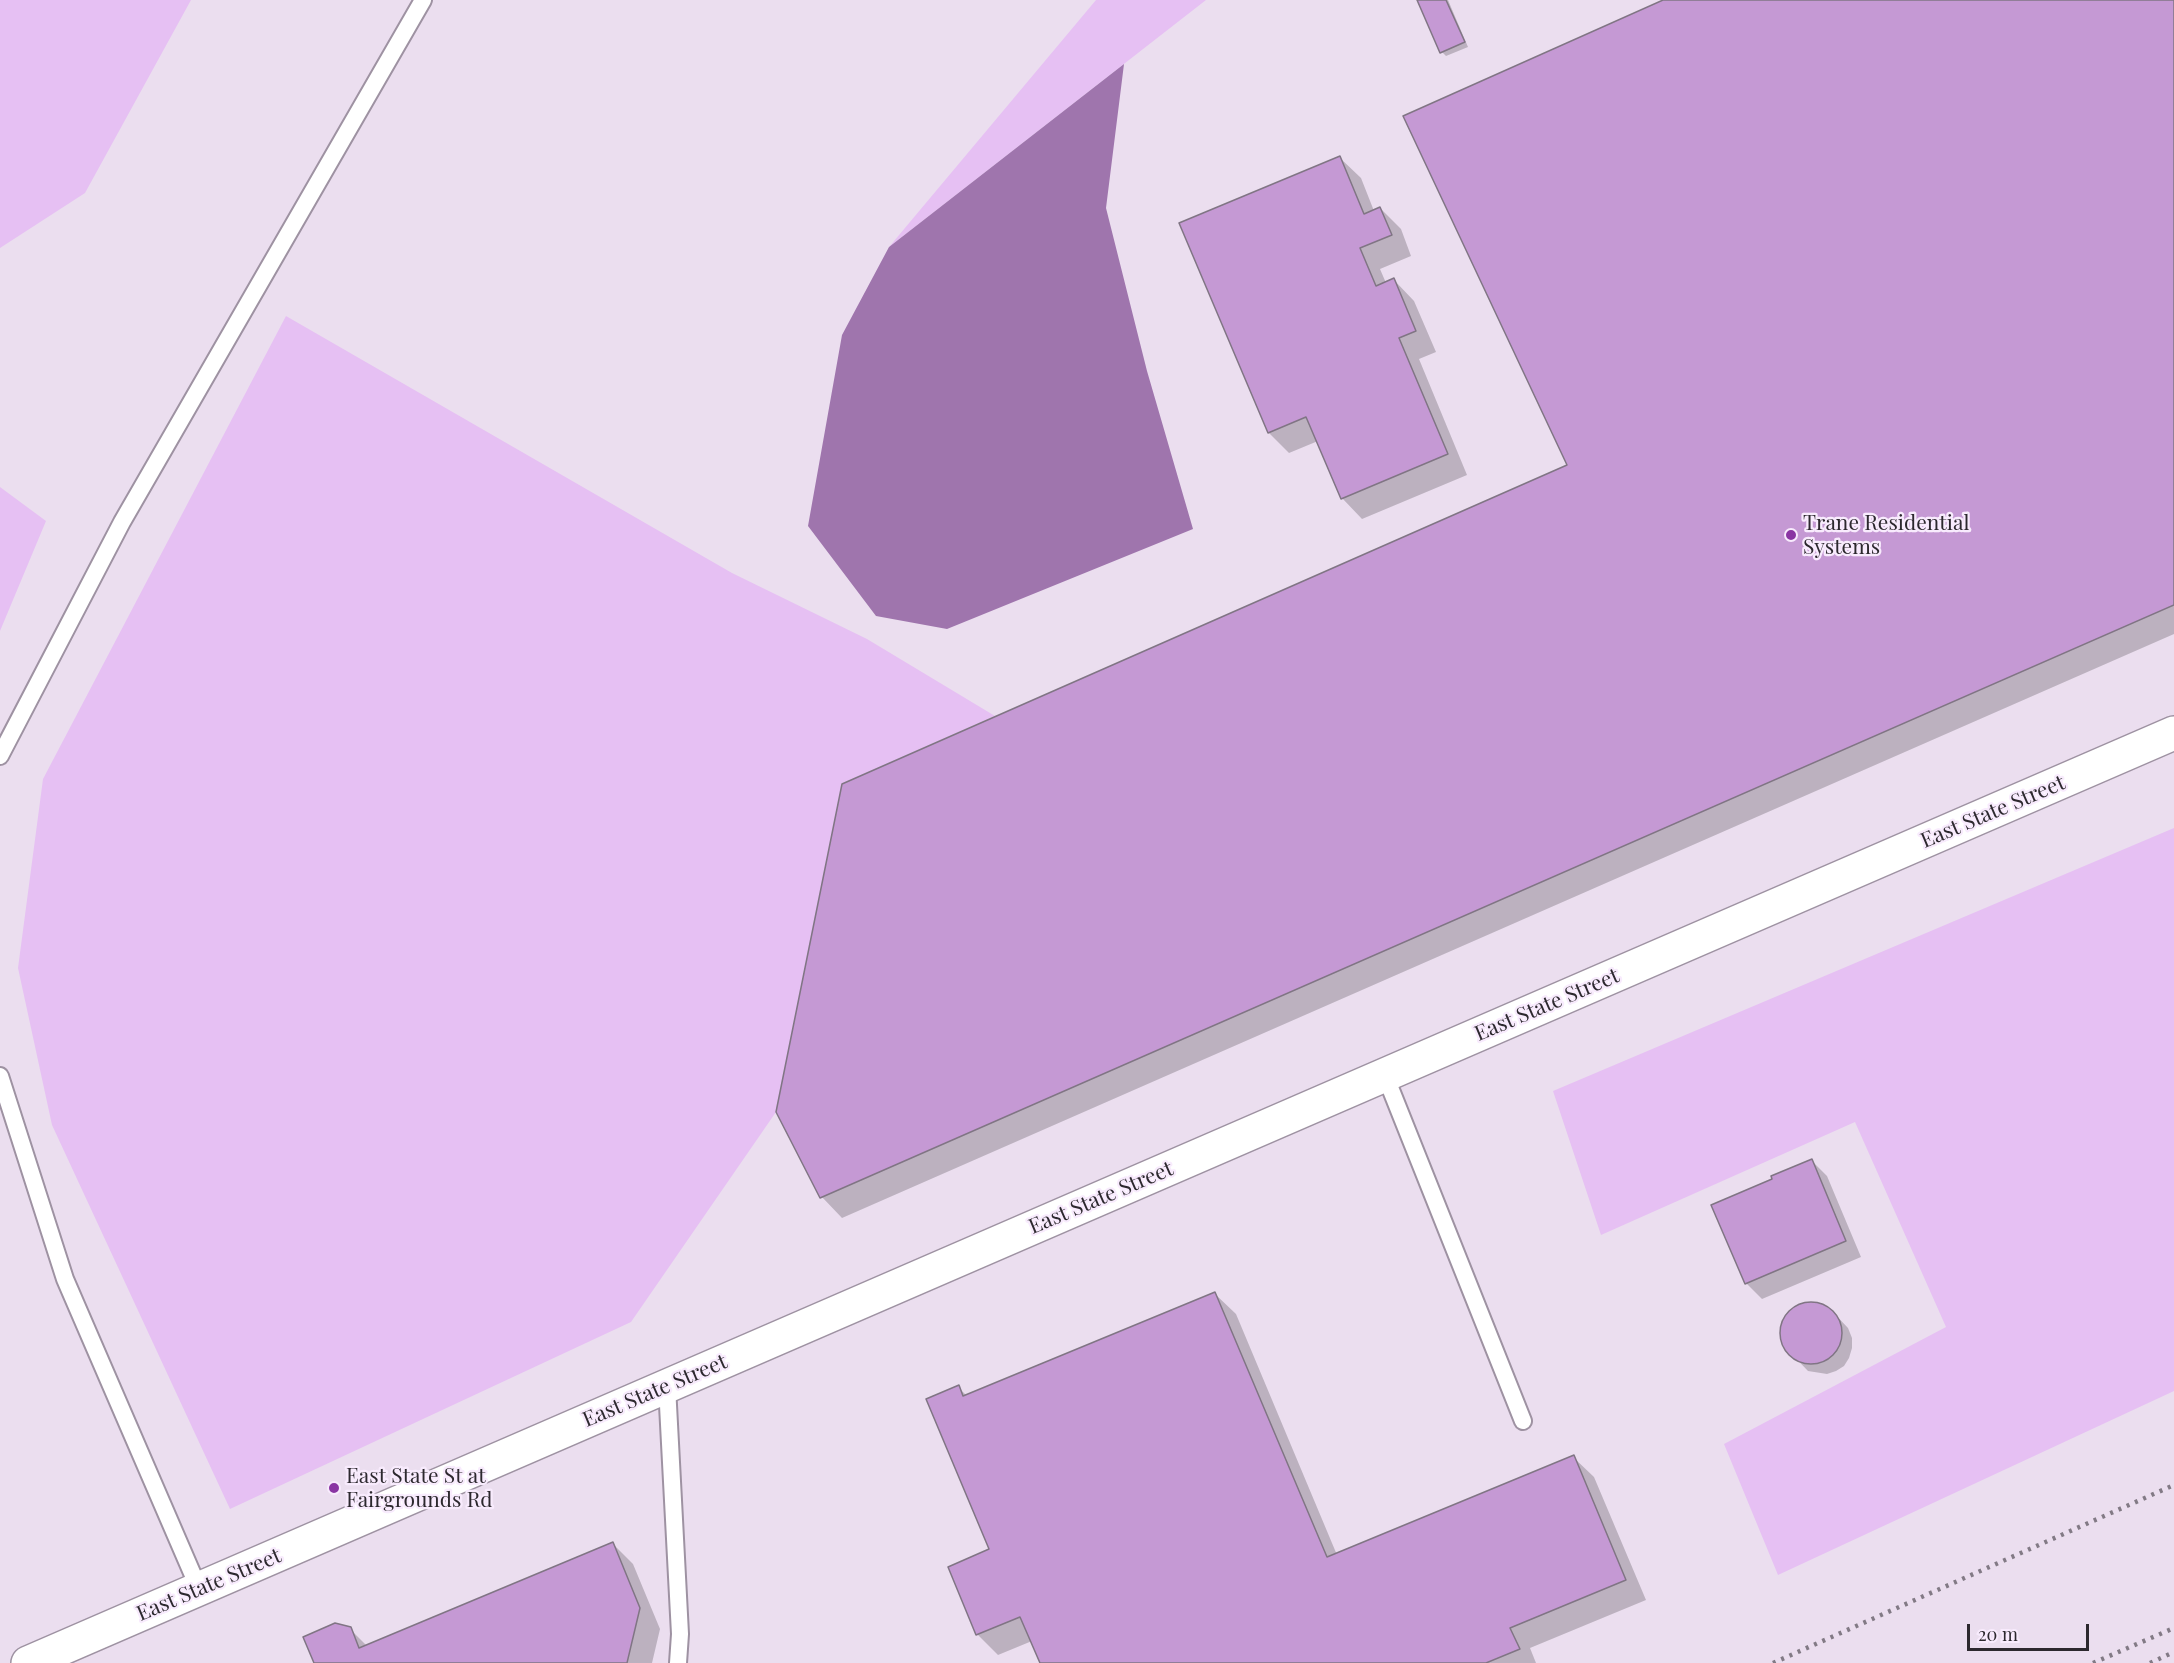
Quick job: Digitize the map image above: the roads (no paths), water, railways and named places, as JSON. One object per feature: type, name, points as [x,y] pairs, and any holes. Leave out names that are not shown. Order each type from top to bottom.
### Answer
[{"type":"street","name":"East State Street","points":[[28,1663],[2174,733]]},
{"type":"lane","points":[[0,756],[122,522],[423,0]]},
{"type":"lane","points":[[1385,1075],[1524,1421]]},
{"type":"lane","points":[[0,1076],[65,1279],[199,1589]]},
{"type":"lane","points":[[667,1386],[680,1634],[678,1663]]},
{"type":"railway","points":[[1773,1663],[2174,1485]]},
{"type":"railway","points":[[2093,1663],[2174,1628]]},
{"type":"railway","points":[[2150,1663],[2174,1652]]},
{"type":"place","name":"Trane Residential Systems","points":[[1791,535]]},
{"type":"place","name":"East State St at Fairgrounds Rd","points":[[334,1488]]}]
